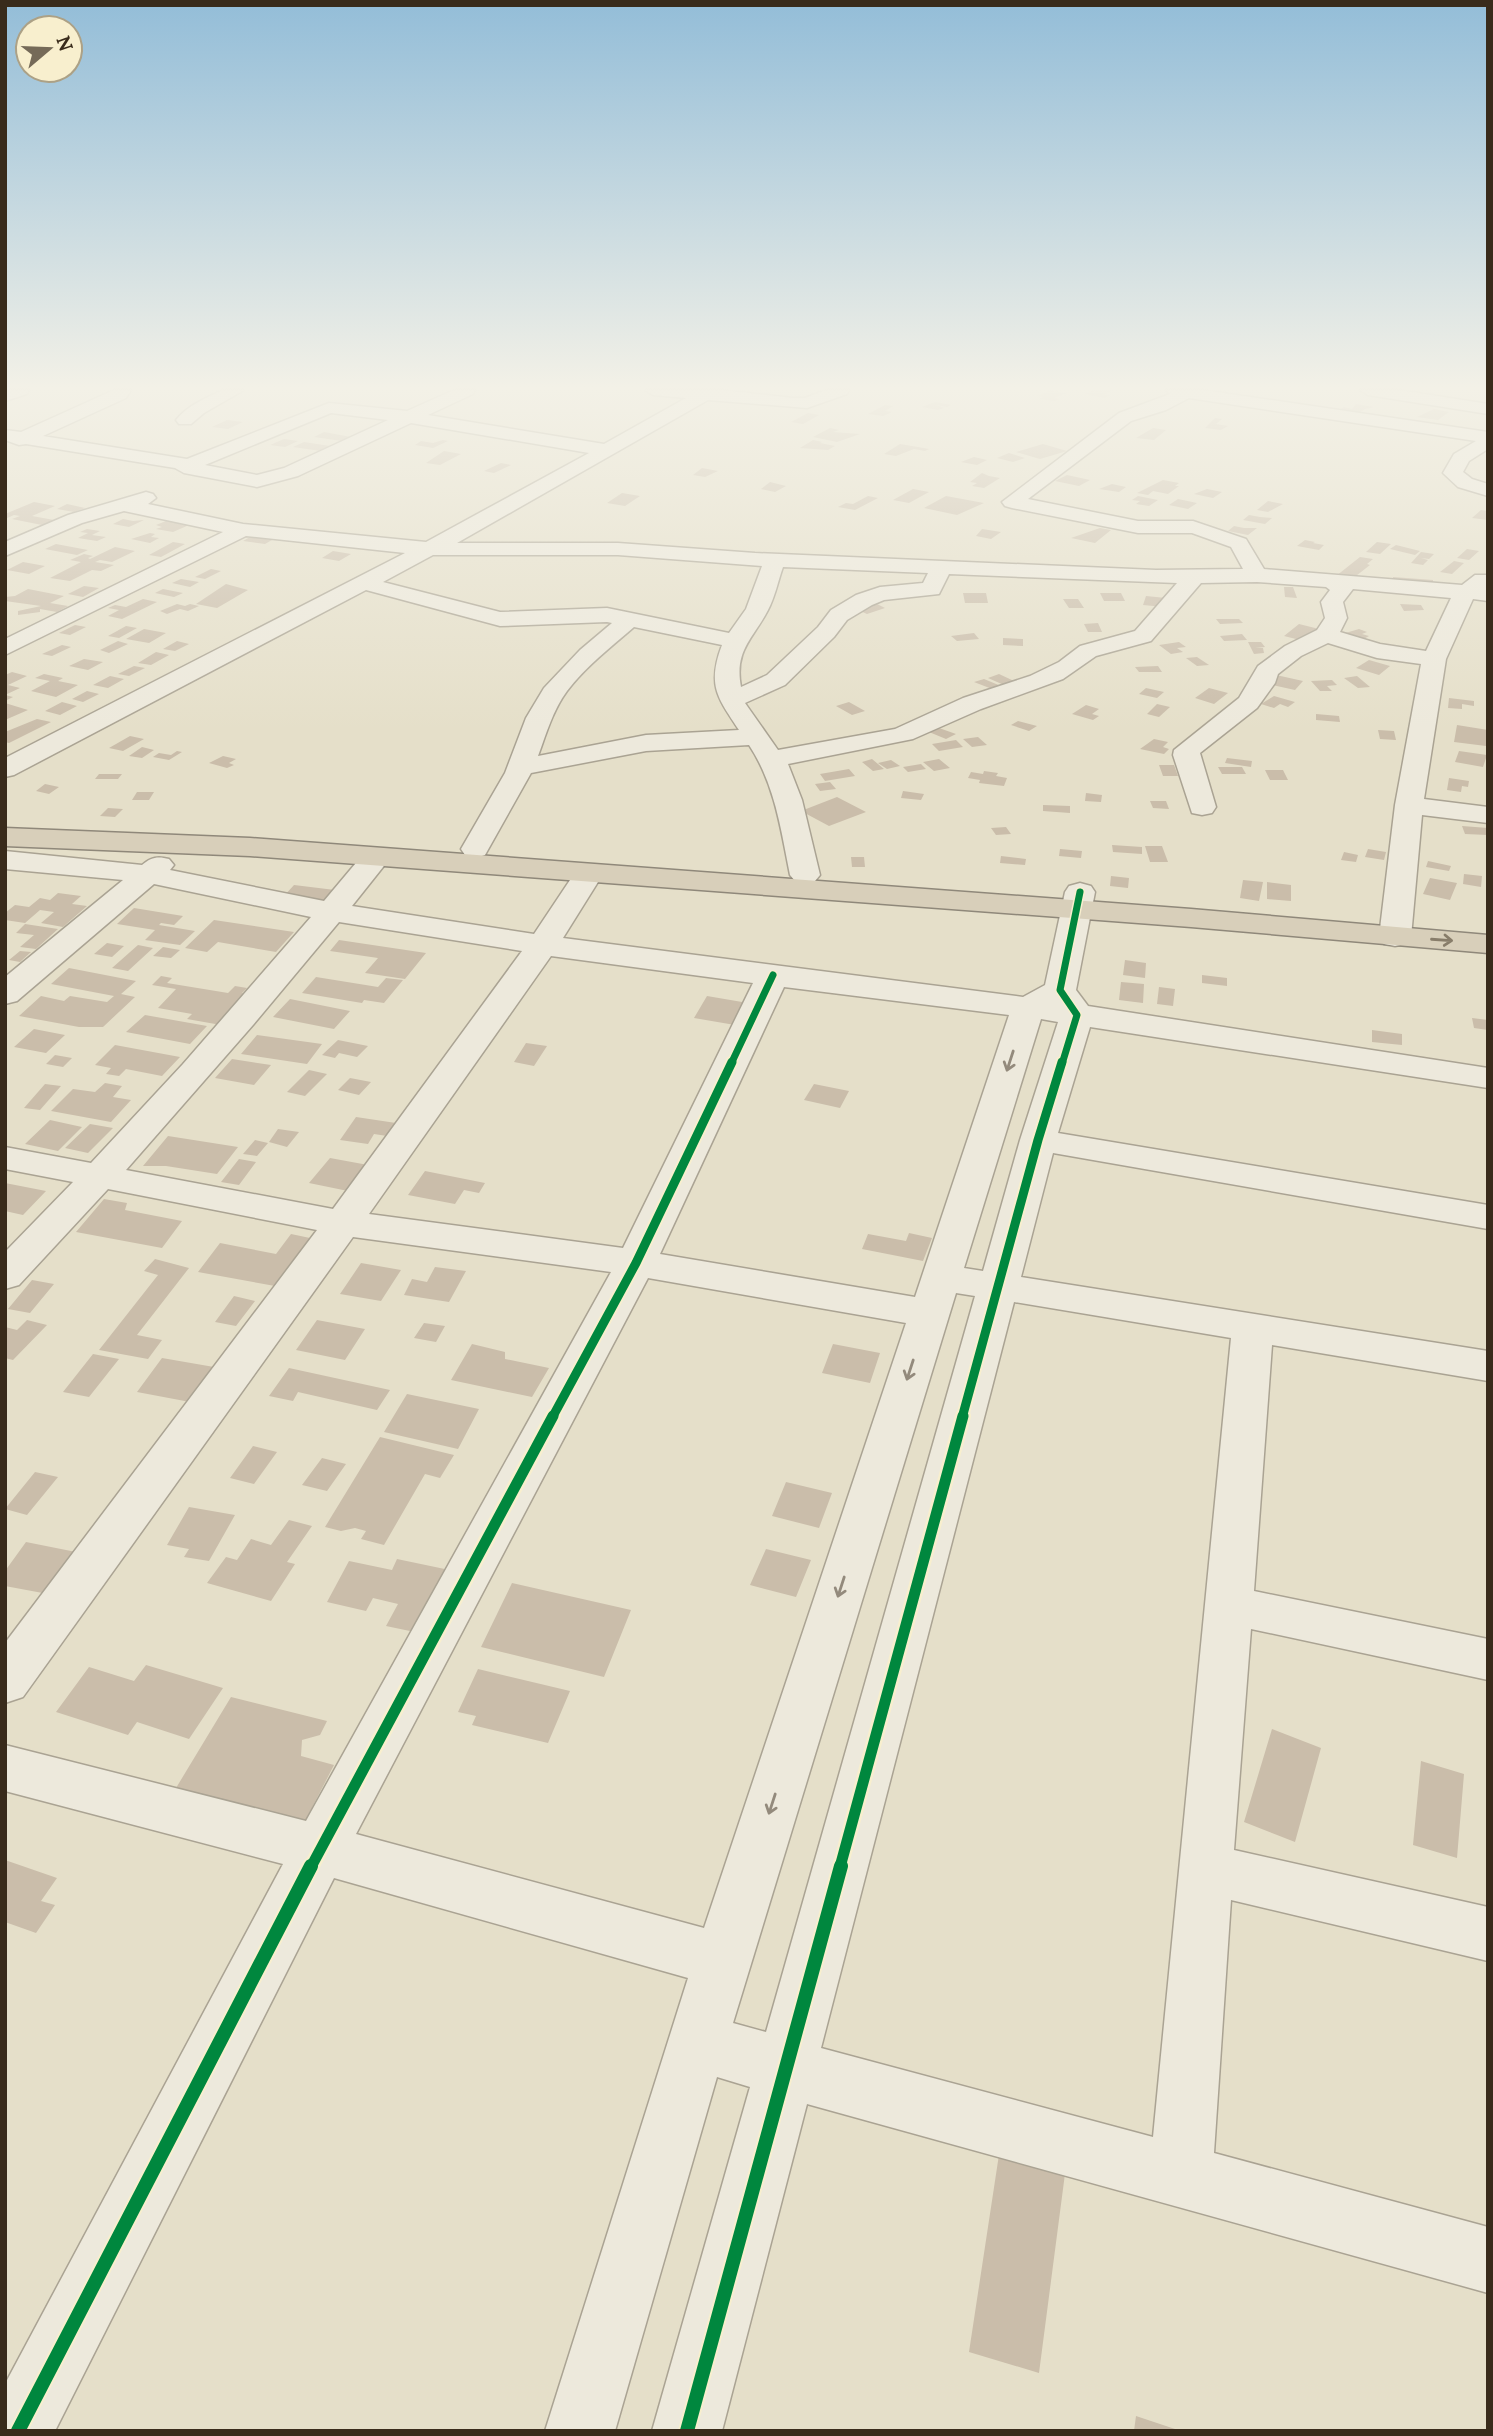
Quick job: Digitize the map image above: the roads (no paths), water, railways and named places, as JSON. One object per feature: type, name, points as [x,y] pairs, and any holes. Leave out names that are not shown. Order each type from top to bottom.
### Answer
[{"type":"highway","points":[[5,820],[98,821],[433,854],[588,874],[1079,901]]},
{"type":"highway","points":[[5,837],[182,843],[376,857],[475,849],[1397,926],[1488,944]]},
{"type":"highway","points":[[1397,926],[1488,922]]},
{"type":"street","points":[[5,550],[75,519],[120,504],[243,530],[428,549],[618,549],[775,560],[1194,576],[1257,575],[1476,594]]},
{"type":"street","points":[[5,769],[514,504]]},
{"type":"street","points":[[1020,504],[1138,527],[1193,527],[1233,539],[1240,543],[1257,575]]},
{"type":"street","points":[[5,648],[243,530]]},
{"type":"street","points":[[775,560],[757,609],[735,641],[725,668],[731,700],[772,759],[788,800],[805,875]]},
{"type":"street","points":[[731,700],[776,680],[826,632],[839,615],[880,594],[931,589],[943,566]]},
{"type":"street","points":[[772,759],[904,734],[939,717],[1040,680],[1082,658],[1088,651],[1143,636],[1194,576]]},
{"type":"street","points":[[1397,926],[1409,805],[1434,659],[1488,577]]},
{"type":"street","points":[[1202,807],[1187,750],[1248,703],[1263,683],[1267,671],[1293,651],[1326,635],[1336,618],[1332,602],[1343,588],[1333,582]]},
{"type":"street","points":[[363,583],[500,619],[528,620],[581,614],[629,618],[735,641]]},
{"type":"street","points":[[475,849],[521,767],[539,718],[556,688],[588,654],[629,618]]},
{"type":"street","points":[[1326,635],[1377,651],[1434,659]]},
{"type":"street","points":[[521,767],[646,744],[757,737]]},
{"type":"street","points":[[1409,805],[1488,816]]},
{"type":"street","points":[[5,994],[182,843]]},
{"type":"street","points":[[5,1276],[101,1176],[333,912],[376,857]]},
{"type":"street","points":[[5,860],[148,874],[333,912],[543,945],[773,975],[1055,1004],[1488,1078]]},
{"type":"street","points":[[5,1682],[343,1223],[543,945],[588,874]]},
{"type":"street","points":[[687,2431],[1038,1140],[1055,1004],[1079,901]]},
{"type":"street","points":[[18,2431],[320,1849],[636,1263],[773,975]]},
{"type":"street","points":[[580,2431],[722,1960],[934,1295],[1055,1004]]},
{"type":"street","points":[[1038,1140],[1488,1217]]},
{"type":"street","points":[[5,1158],[343,1223],[636,1263],[934,1295],[997,1288],[1253,1327],[1488,1367]]},
{"type":"street","points":[[1181,2178],[1205,1869],[1253,1327]]},
{"type":"street","points":[[1229,1605],[1488,1660]]},
{"type":"street","points":[[5,1768],[320,1849],[722,1960]]},
{"type":"street","points":[[1205,1869],[1488,1934]]},
{"type":"street","points":[[699,2042],[1181,2178],[1488,2260]]}]
